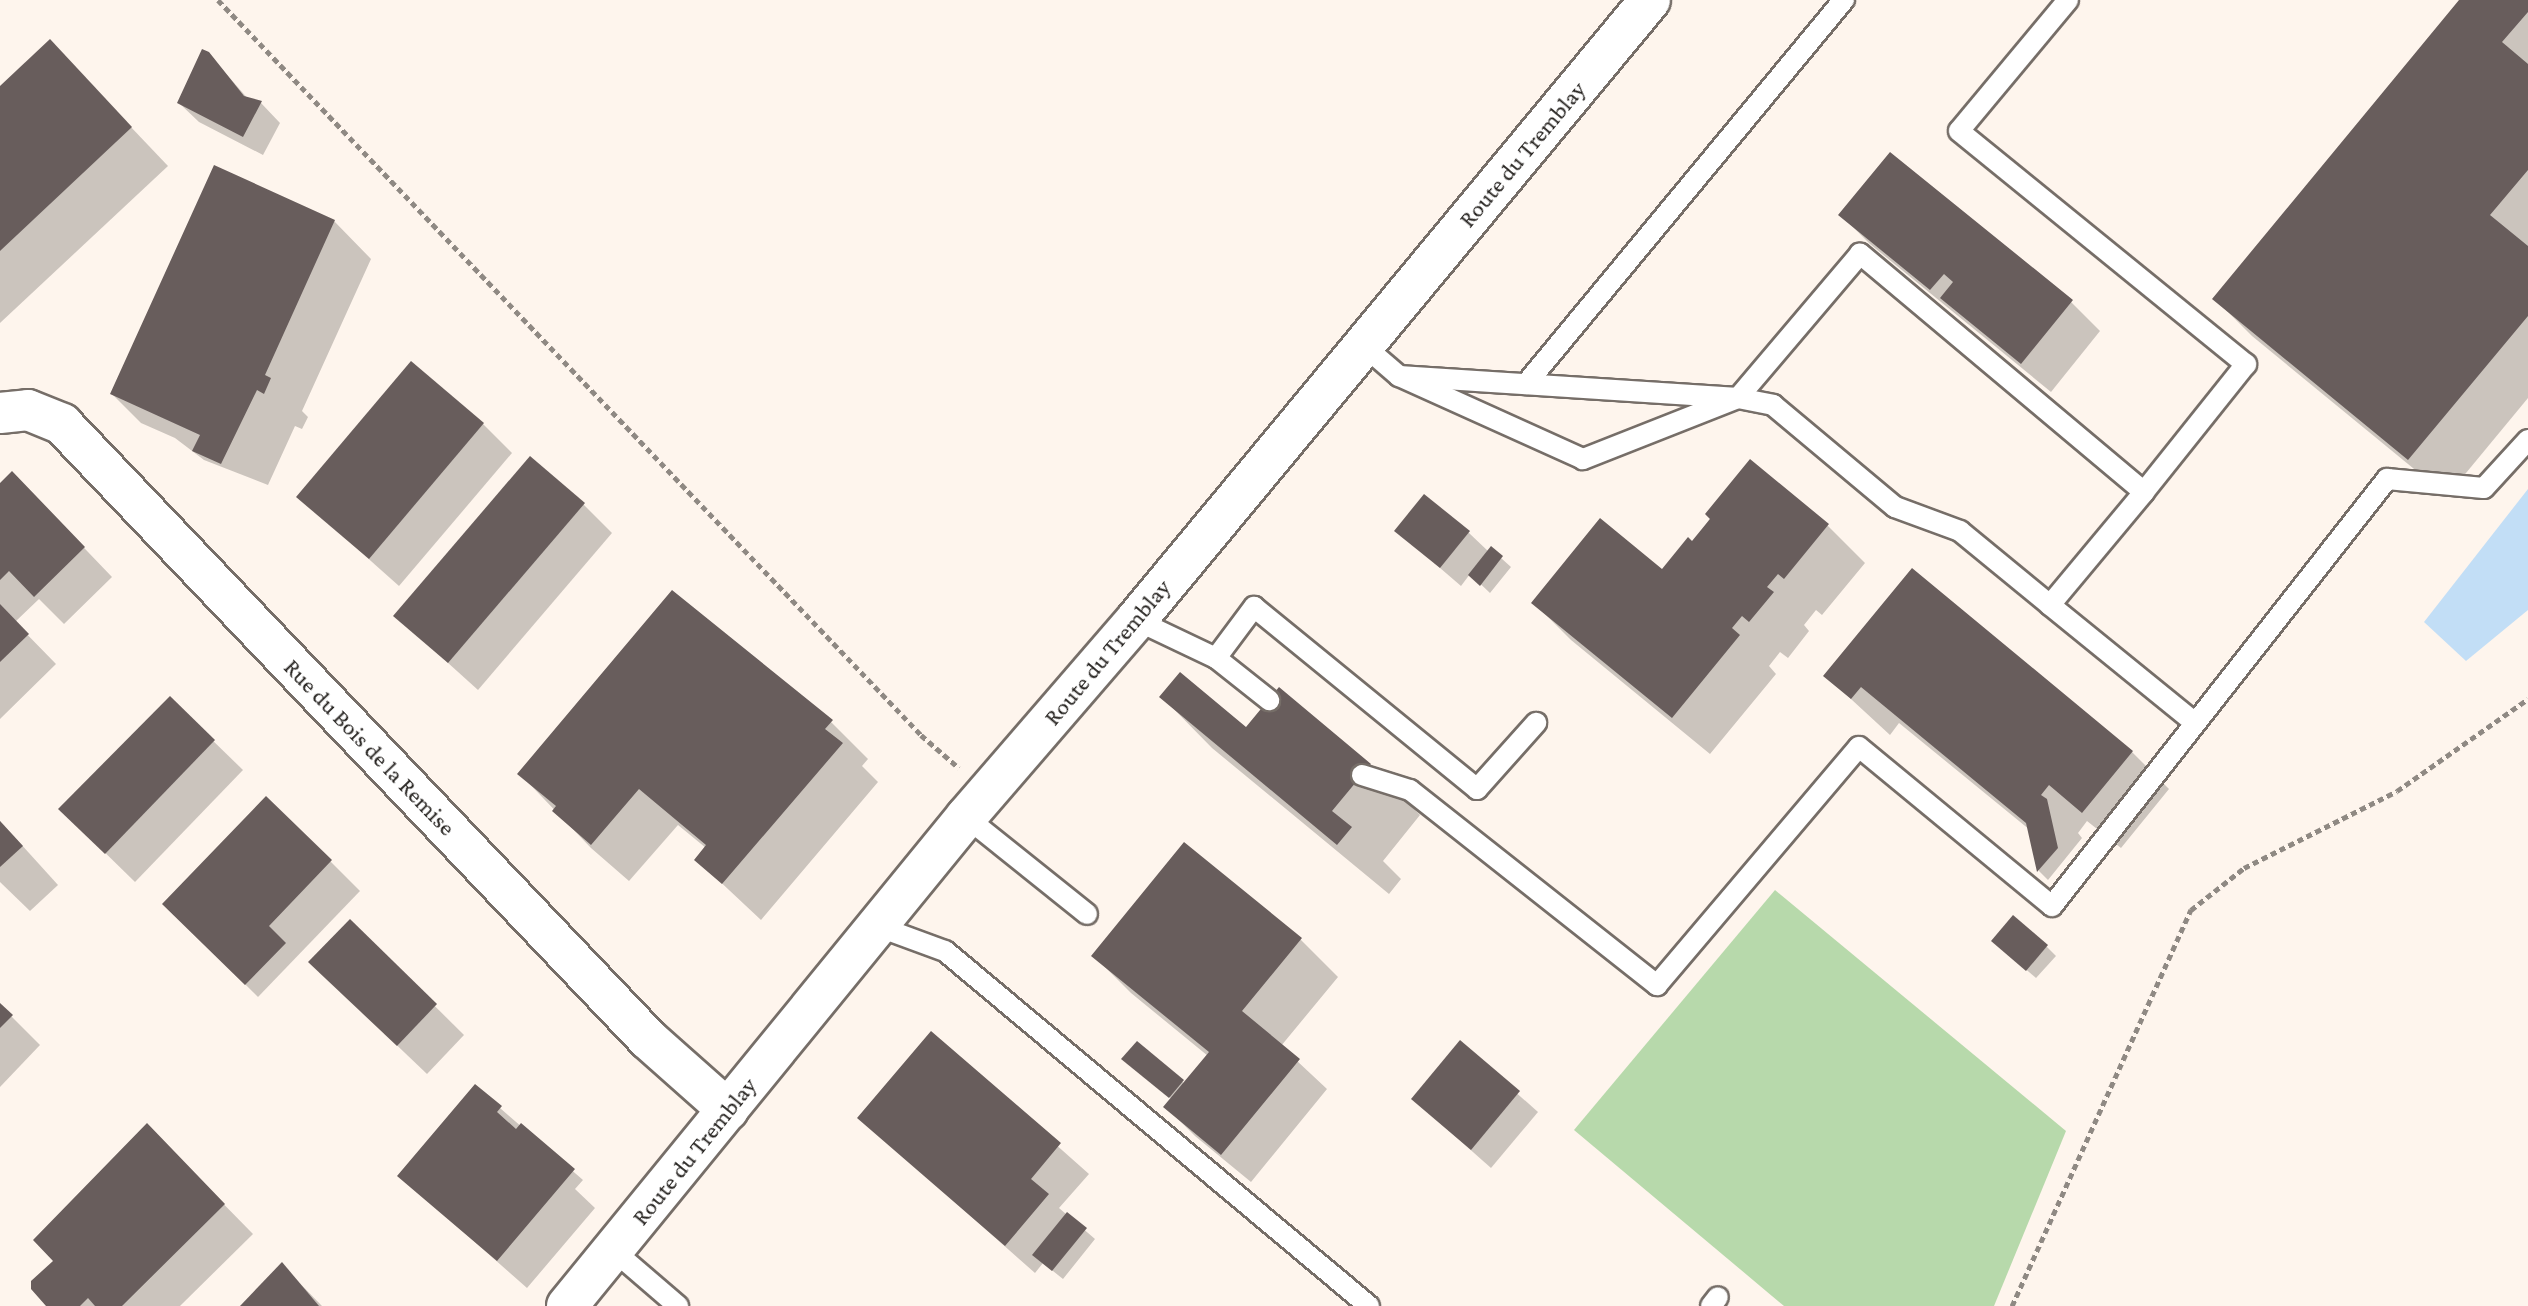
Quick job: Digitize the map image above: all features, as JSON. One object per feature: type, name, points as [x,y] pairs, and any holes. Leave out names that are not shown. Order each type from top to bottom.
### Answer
[{"type":"street","name":"Route du Tremblay","points":[[567,1306],[976,805],[1136,620],[1650,0]]},
{"type":"street","name":"Rue du Bois de la Remise","points":[[0,413],[28,410],[62,424],[648,1039],[728,1110]]},
{"type":"lane","points":[[1526,384],[1844,0]]},
{"type":"lane","points":[[2050,605],[2246,364],[1959,131],[2068,0]]},
{"type":"lane","points":[[1363,345],[1399,376],[1583,459],[1738,398],[1860,254],[2144,492]]},
{"type":"lane","points":[[1399,376],[1738,398],[1773,405],[1895,507],[1960,531],[2195,723]]},
{"type":"lane","points":[[1362,775],[1410,790],[1657,985],[1859,747],[2052,906],[2387,479],[2484,488],[2528,440]]},
{"type":"lane","points":[[1216,658],[1254,607],[1477,789],[1536,723]]},
{"type":"lane","points":[[1136,620],[1216,658],[1269,700]]},
{"type":"lane","points":[[976,805],[1087,914]]},
{"type":"lane","points":[[877,926],[945,951],[1369,1306]]},
{"type":"lane","points":[[613,1250],[678,1306]]},
{"type":"path","points":[[218,0],[921,735],[976,805]]},
{"type":"path","points":[[2012,1306],[2191,910],[2244,868],[2397,791],[2528,699]]},
{"type":"green space","points":[[1775,890],[2066,1131],[1994,1306],[1784,1306],[1574,1130]]},
{"type":"water","points":[[2528,489],[2528,610],[2466,661],[2424,622]]},
{"type":"building","points":[[2459,0],[2528,0],[2528,12],[2502,42],[2528,64],[2528,170],[2490,215],[2528,246],[2528,316],[2408,460],[2212,299]]},
{"type":"building","points":[[50,39],[132,127],[0,251],[0,86]]},
{"type":"building","points":[[202,49],[209,52],[244,96],[262,101],[243,137],[177,103]]},
{"type":"building","points":[[1890,152],[2073,300],[2021,364],[1940,298],[1953,282],[1944,274],[1930,290],[1838,215]]},
{"type":"building","points":[[214,165],[335,220],[265,375],[271,378],[264,394],[257,390],[221,464],[192,451],[200,435],[110,394]]},
{"type":"building","points":[[411,361],[484,423],[369,559],[296,497]]},
{"type":"building","points":[[530,456],[585,503],[448,663],[393,616]]},
{"type":"building","points":[[1750,459],[1829,524],[1784,579],[1778,574],[1767,587],[1774,592],[1749,622],[1742,616],[1732,628],[1740,635],[1672,718],[1531,603],[1600,518],[1662,569],[1688,537],[1692,541],[1710,519],[1705,514]]},
{"type":"building","points":[[12,471],[85,547],[34,597],[9,571],[0,580],[0,483]]},
{"type":"building","points":[[1424,494],[1470,531],[1440,568],[1394,531]]},
{"type":"building","points":[[1491,546],[1503,556],[1480,586],[1468,575]]},
{"type":"building","points":[[1912,568],[2133,751],[2082,813],[2049,785],[2041,795],[2047,799],[2058,848],[2037,872],[2026,823],[1861,687],[1851,699],[1823,676]]},
{"type":"building","points":[[672,590],[833,720],[825,729],[843,743],[722,884],[694,860],[706,845],[639,789],[591,845],[552,811],[556,806],[517,774]]},
{"type":"building","points":[[0,604],[29,634],[0,662]]},
{"type":"building","points":[[1180,672],[1246,727],[1279,687],[1371,764],[1332,811],[1352,827],[1337,845],[1159,697]]},
{"type":"building","points":[[170,696],[215,740],[105,854],[58,809]]},
{"type":"building","points":[[266,796],[332,860],[269,926],[286,943],[245,985],[162,904]]},
{"type":"building","points":[[0,821],[23,846],[0,867]]},
{"type":"building","points":[[1184,842],[1302,938],[1242,1011],[1300,1059],[1221,1155],[1163,1107],[1209,1052],[1091,956]]},
{"type":"building","points":[[2013,915],[2048,945],[2026,971],[1991,941]]},
{"type":"building","points":[[350,919],[437,1004],[397,1046],[308,962]]},
{"type":"building","points":[[0,1003],[13,1015],[0,1028]]},
{"type":"building","points":[[931,1031],[1061,1143],[1031,1179],[1049,1194],[1005,1246],[857,1118]]},
{"type":"building","points":[[1460,1040],[1520,1091],[1471,1150],[1411,1099]]},
{"type":"building","points":[[1137,1041],[1184,1080],[1169,1098],[1121,1059]]},
{"type":"building","points":[[475,1084],[502,1106],[497,1112],[516,1129],[521,1123],[575,1169],[497,1261],[397,1176]]},
{"type":"building","points":[[147,1123],[225,1204],[122,1306],[95,1306],[88,1298],[80,1306],[46,1306],[31,1289],[31,1281],[53,1261],[33,1240]]},
{"type":"building","points":[[1067,1212],[1087,1228],[1052,1271],[1032,1255]]},
{"type":"building","points":[[282,1262],[319,1306],[240,1306]]}]
